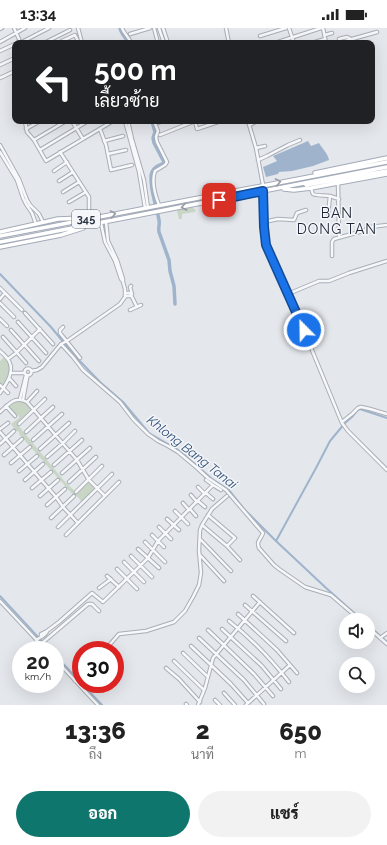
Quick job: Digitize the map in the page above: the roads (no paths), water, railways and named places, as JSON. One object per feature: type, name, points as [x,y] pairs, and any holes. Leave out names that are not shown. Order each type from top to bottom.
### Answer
[{"type":"main road","points":[[293,180],[323,171],[387,158]]},
{"type":"main road","name":"345","points":[[0,236],[56,222],[146,208],[387,162]]},
{"type":"main road","name":"345","points":[[355,176],[387,167]]},
{"type":"main road","name":"345","points":[[0,242],[290,186],[355,176],[387,173]]},
{"type":"main road","points":[[279,188],[294,190],[311,188],[387,173]]},
{"type":"main road","points":[[0,232],[36,224],[101,216]]},
{"type":"main road","points":[[0,247],[61,235],[101,223]]},
{"type":"main road","points":[[54,232],[58,232],[59,234],[54,236]]},
{"type":"street","points":[[14,28],[17,40]]},
{"type":"street","points":[[0,42],[25,28]]},
{"type":"street","points":[[26,40],[49,28]]},
{"type":"street","points":[[78,28],[81,40]]},
{"type":"street","points":[[122,28],[130,40]]},
{"type":"street","points":[[130,34],[150,28]]},
{"type":"street","points":[[154,28],[157,40]]},
{"type":"street","points":[[159,28],[163,40]]},
{"type":"street","points":[[163,28],[167,40]]},
{"type":"street","points":[[226,28],[228,40]]},
{"type":"street","points":[[260,36],[286,28]]},
{"type":"street","points":[[289,28],[293,40]]},
{"type":"street","points":[[284,40],[322,28],[326,40]]},
{"type":"street","points":[[49,40],[70,30]]},
{"type":"street","points":[[348,40],[377,32]]},
{"type":"street","points":[[318,40],[332,33]]},
{"type":"street","points":[[64,40],[75,35],[78,40]]},
{"type":"street","points":[[0,50],[12,44]]},
{"type":"street","points":[[0,65],[12,59]]},
{"type":"street","points":[[0,78],[12,72]]},
{"type":"street","points":[[25,124],[27,132],[34,140],[46,161],[108,124]]},
{"type":"street","points":[[26,129],[35,124]]},
{"type":"street","points":[[34,140],[61,124]]},
{"type":"street","points":[[74,124],[83,139]]},
{"type":"street","points":[[40,150],[83,124]]},
{"type":"street","points":[[127,124],[139,172],[146,208]]},
{"type":"street","points":[[155,124],[158,131],[156,137],[157,142],[167,162],[155,171],[154,174],[153,179],[158,205]]},
{"type":"street","points":[[160,135],[188,124]]},
{"type":"street","points":[[196,124],[197,129],[213,124]]},
{"type":"street","points":[[250,125],[263,185]]},
{"type":"street","points":[[100,129],[108,154],[111,170],[132,165]]},
{"type":"street","points":[[104,141],[123,136]]},
{"type":"street","points":[[258,160],[300,140]]},
{"type":"street","points":[[0,145],[20,185],[26,204],[34,212],[39,214],[44,223]]},
{"type":"street","points":[[256,148],[265,146]]},
{"type":"street","points":[[108,154],[126,150]]},
{"type":"street","points":[[0,152],[4,155]]},
{"type":"street","points":[[60,152],[89,197],[90,217]]},
{"type":"street","points":[[54,170],[67,162]]},
{"type":"street","points":[[58,181],[73,172]]},
{"type":"street","points":[[63,192],[79,182]]},
{"type":"street","points":[[338,183],[339,237]]},
{"type":"street","points":[[311,188],[313,194],[330,196],[338,199]]},
{"type":"street","points":[[263,191],[264,222],[268,250],[309,340],[342,422],[345,427],[387,470]]},
{"type":"street","points":[[69,202],[86,192]]},
{"type":"street","points":[[328,214],[330,196]]},
{"type":"street","points":[[264,222],[278,219],[294,220],[298,213],[306,210]]},
{"type":"street","points":[[34,212],[36,224]]},
{"type":"street","points":[[11,372],[30,374],[31,371],[42,367],[61,344],[66,342],[123,301],[126,295],[123,282],[101,223]]},
{"type":"street","points":[[332,256],[333,240],[363,231],[370,227],[387,225]]},
{"type":"street","points":[[288,294],[320,281],[329,281],[387,261]]},
{"type":"street","points":[[132,286],[130,289],[137,306]]},
{"type":"street","points":[[0,288],[22,310]]},
{"type":"street","points":[[0,299],[5,293]]},
{"type":"street","points":[[126,295],[130,293],[132,295]]},
{"type":"street","points":[[129,298],[132,295]]},
{"type":"street","points":[[0,303],[14,317]]},
{"type":"street","points":[[130,310],[141,305]]},
{"type":"street","points":[[25,314],[53,344]]},
{"type":"street","points":[[0,319],[7,326]]},
{"type":"street","points":[[18,322],[46,353]]},
{"type":"street","points":[[63,327],[59,333],[80,358]]},
{"type":"street","points":[[8,359],[17,353],[40,329]]},
{"type":"street","points":[[11,330],[39,361]]},
{"type":"street","points":[[3,337],[26,363]]},
{"type":"street","points":[[61,344],[73,356],[83,370],[120,402],[133,419],[148,434],[178,452],[208,478],[226,490],[262,531],[263,533],[258,541],[259,548],[274,565],[302,585],[331,596],[352,613]]},
{"type":"street","points":[[0,351],[8,359],[11,372],[4,388],[0,393]]},
{"type":"street","points":[[22,399],[25,373],[27,368],[31,371]]},
{"type":"street","points":[[9,378],[16,386]]},
{"type":"street","points":[[0,385],[8,393]]},
{"type":"street","points":[[27,402],[38,391]]},
{"type":"street","points":[[0,412],[11,401],[22,399],[27,402],[77,460],[89,480],[105,496]]},
{"type":"street","points":[[19,424],[45,399]]},
{"type":"street","points":[[6,406],[15,416]]},
{"type":"street","points":[[26,432],[53,407]]},
{"type":"street","points":[[342,422],[361,407],[387,414]]},
{"type":"street","points":[[33,440],[62,414]]},
{"type":"street","points":[[8,423],[0,431],[78,523]]},
{"type":"street","points":[[40,449],[69,423]]},
{"type":"street","points":[[0,444],[14,431]]},
{"type":"street","points":[[47,457],[75,431]]},
{"type":"street","points":[[4,455],[22,439]]},
{"type":"street","points":[[54,465],[82,440]]},
{"type":"street","points":[[11,463],[30,447]]},
{"type":"street","points":[[62,474],[90,448]]},
{"type":"street","points":[[19,471],[37,456]]},
{"type":"street","points":[[68,482],[96,457]]},
{"type":"street","points":[[25,480],[43,464]]},
{"type":"street","points":[[76,492],[102,466]]},
{"type":"street","points":[[32,488],[51,472]]},
{"type":"street","points":[[58,527],[112,474]]},
{"type":"street","points":[[40,496],[58,480]]},
{"type":"street","points":[[206,480],[221,490]]},
{"type":"street","points":[[66,535],[119,482]]},
{"type":"street","points":[[39,638],[60,622],[92,593],[103,602],[148,558],[158,542],[166,533],[214,484]]},
{"type":"street","points":[[198,487],[213,499]]},
{"type":"street","points":[[47,505],[65,489]]},
{"type":"street","points":[[191,495],[205,507]]},
{"type":"street","points":[[51,518],[74,496]]},
{"type":"street","points":[[113,641],[119,634],[146,631],[174,622],[185,611],[199,585],[201,573],[199,554],[202,524],[212,509],[227,496]]},
{"type":"street","points":[[182,503],[196,516]]},
{"type":"street","points":[[175,511],[188,524]]},
{"type":"street","points":[[208,515],[235,538],[227,546]]},
{"type":"street","points":[[167,519],[179,530]]},
{"type":"street","points":[[202,524],[227,546],[240,560]]},
{"type":"street","points":[[159,527],[171,539]]},
{"type":"street","points":[[152,535],[164,547]]},
{"type":"street","points":[[200,539],[231,572]]},
{"type":"street","points":[[145,542],[165,562]]},
{"type":"street","points":[[138,550],[159,568]]},
{"type":"street","points":[[199,554],[224,581]]},
{"type":"street","points":[[132,556],[152,577]]},
{"type":"street","points":[[124,562],[144,582]]},
{"type":"street","points":[[117,569],[137,589]]},
{"type":"street","points":[[107,576],[119,587]]},
{"type":"street","points":[[99,588],[111,579]]},
{"type":"street","points":[[253,596],[294,634]]},
{"type":"street","points":[[0,601],[39,638],[40,641]]},
{"type":"street","points":[[166,668],[199,703],[213,658],[260,602]]},
{"type":"street","points":[[44,641],[89,604],[92,604],[99,611]]},
{"type":"street","points":[[245,605],[286,641]]},
{"type":"street","points":[[238,614],[277,650],[297,674]]},
{"type":"street","points":[[229,621],[272,660],[289,682]]},
{"type":"street","points":[[222,629],[262,666],[281,689]]},
{"type":"street","points":[[208,630],[254,674],[273,696]]},
{"type":"street","points":[[375,632],[387,644]]},
{"type":"street","points":[[381,637],[387,633]]},
{"type":"street","points":[[199,638],[244,680],[264,704]]},
{"type":"street","points":[[191,646],[231,684],[247,704],[290,665]]},
{"type":"street","points":[[183,653],[208,676]]},
{"type":"street","points":[[174,661],[204,690]]},
{"type":"street","points":[[64,669],[72,678]]},
{"type":"street","points":[[86,693],[98,705]]},
{"type":"street","points":[[224,693],[235,705]]},
{"type":"street","points":[[215,700],[220,705]]},
{"type":"water","points":[[308,141],[311,146],[319,143],[329,160],[313,166],[292,171],[279,172],[278,174],[266,177],[263,167],[277,161],[273,156]]},
{"type":"waterway","points":[[120,28],[126,40]]},
{"type":"waterway","points":[[153,124],[155,132],[153,138],[154,143],[164,163],[155,167],[152,172],[151,182],[159,220],[159,232],[169,260],[174,286],[175,304]]},
{"type":"waterway","name":"Khlong Bang Tanai","points":[[0,274],[51,327],[74,355],[100,382],[123,402],[149,433],[180,451],[212,479],[229,490],[245,510],[276,541],[354,613]]},
{"type":"waterway","points":[[276,541],[330,441],[345,423],[360,409],[387,418]]},
{"type":"waterway","points":[[0,596],[42,641]]},
{"type":"waterway","name":"Khlong Bang Tanai","points":[[375,631],[387,642]]},
{"type":"waterway","points":[[64,665],[72,673]]},
{"type":"waterway","points":[[91,693],[102,705]]},
{"type":"district","name":"BAN DONG TAN","points":[[337,222]]}]
